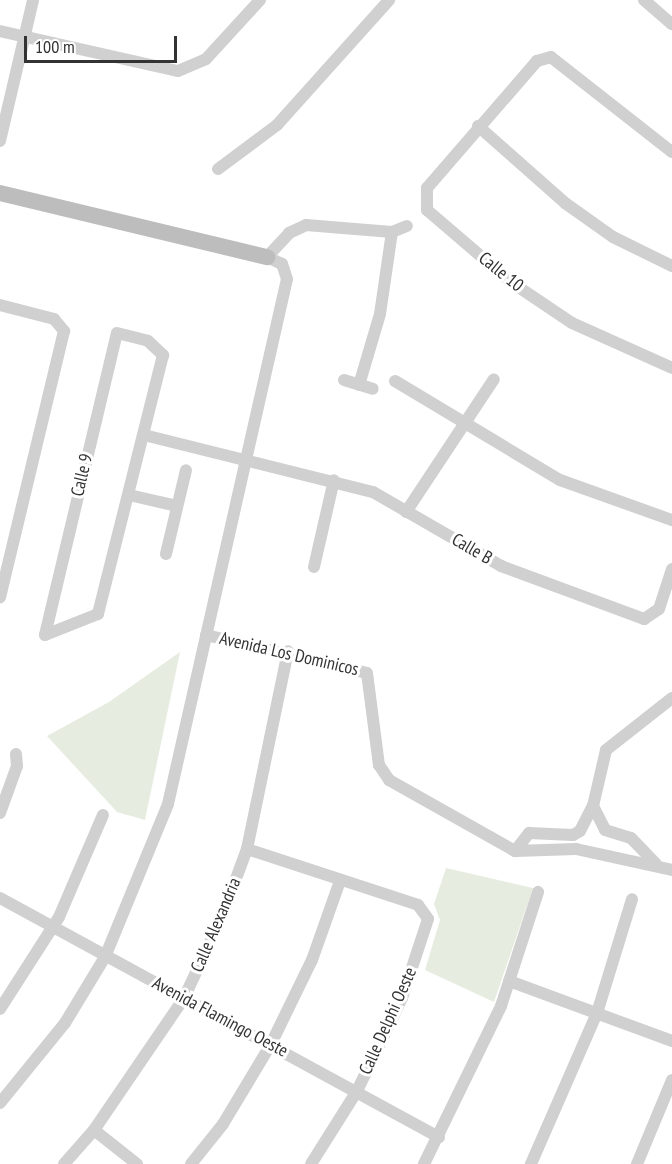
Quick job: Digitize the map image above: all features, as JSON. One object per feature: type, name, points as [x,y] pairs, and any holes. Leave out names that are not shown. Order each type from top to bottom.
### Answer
[{"type":"street","points":[[0,141],[3,115],[33,0]]},
{"type":"street","points":[[218,170],[277,125],[388,0]]},
{"type":"street","points":[[644,0],[672,24]]},
{"type":"street","points":[[0,31],[178,71],[206,59],[254,2]]},
{"type":"street","name":"Calle 10","points":[[672,152],[551,57],[537,61],[478,126],[427,188],[428,210],[511,282],[572,323],[672,368]]},
{"type":"street","points":[[478,126],[565,203],[613,237],[672,266]]},
{"type":"street","points":[[0,193],[267,257],[282,264],[287,279],[206,635]]},
{"type":"street","points":[[267,257],[289,233],[306,225],[392,231],[407,226]]},
{"type":"street","points":[[359,385],[380,314],[392,231]]},
{"type":"street","points":[[0,306],[54,319],[64,331],[0,597]]},
{"type":"street","name":"Calle 9","points":[[117,333],[148,340],[163,355],[129,495],[98,614],[45,635],[117,333]]},
{"type":"street","points":[[406,512],[494,379]]},
{"type":"street","points":[[344,380],[373,390]]},
{"type":"street","points":[[395,381],[464,426],[560,480],[672,520]]},
{"type":"street","points":[[144,435],[245,459]]},
{"type":"street","name":"Calle B","points":[[245,459],[334,480],[373,492],[501,566],[644,619],[659,609],[672,569]]},
{"type":"street","points":[[166,554],[186,470]]},
{"type":"street","points":[[314,567],[334,480]]},
{"type":"street","points":[[129,495],[177,506]]},
{"type":"street","name":"Avenida Los Dominicos","points":[[0,1103],[65,1023],[105,957],[168,804],[206,635],[288,651],[367,673],[379,765],[389,780],[515,850],[576,849],[656,864],[672,870]]},
{"type":"street","name":"Calle Alexandria","points":[[64,1164],[94,1130],[184,998],[247,849],[288,651]]},
{"type":"street","points":[[515,850],[532,833],[573,835],[593,806],[606,750],[672,698]]},
{"type":"street","points":[[0,813],[17,766],[16,754]]},
{"type":"street","points":[[593,806],[605,830],[631,838],[656,864]]},
{"type":"street","points":[[1,1006],[53,927],[103,815]]},
{"type":"street","name":"Calle Delphi Oeste","points":[[247,849],[417,905],[428,919],[402,998],[357,1091],[311,1164]]},
{"type":"street","points":[[191,1164],[223,1124],[271,1044],[312,960],[340,881]]},
{"type":"street","points":[[424,1164],[439,1137],[509,981],[538,892]]},
{"type":"street","name":"Avenida Flamingo Oeste","points":[[0,898],[439,1137]]},
{"type":"street","points":[[531,1164],[597,1013],[632,899]]},
{"type":"street","points":[[509,981],[672,1041]]},
{"type":"street","points":[[637,1164],[672,1080]]},
{"type":"street","points":[[94,1130],[137,1164]]},
{"type":"shaded area","points":[[180,652],[145,820],[117,812],[47,736],[109,702]]},
{"type":"shaded area","points":[[446,868],[533,888],[494,1002],[425,970],[440,920],[434,904]]}]
